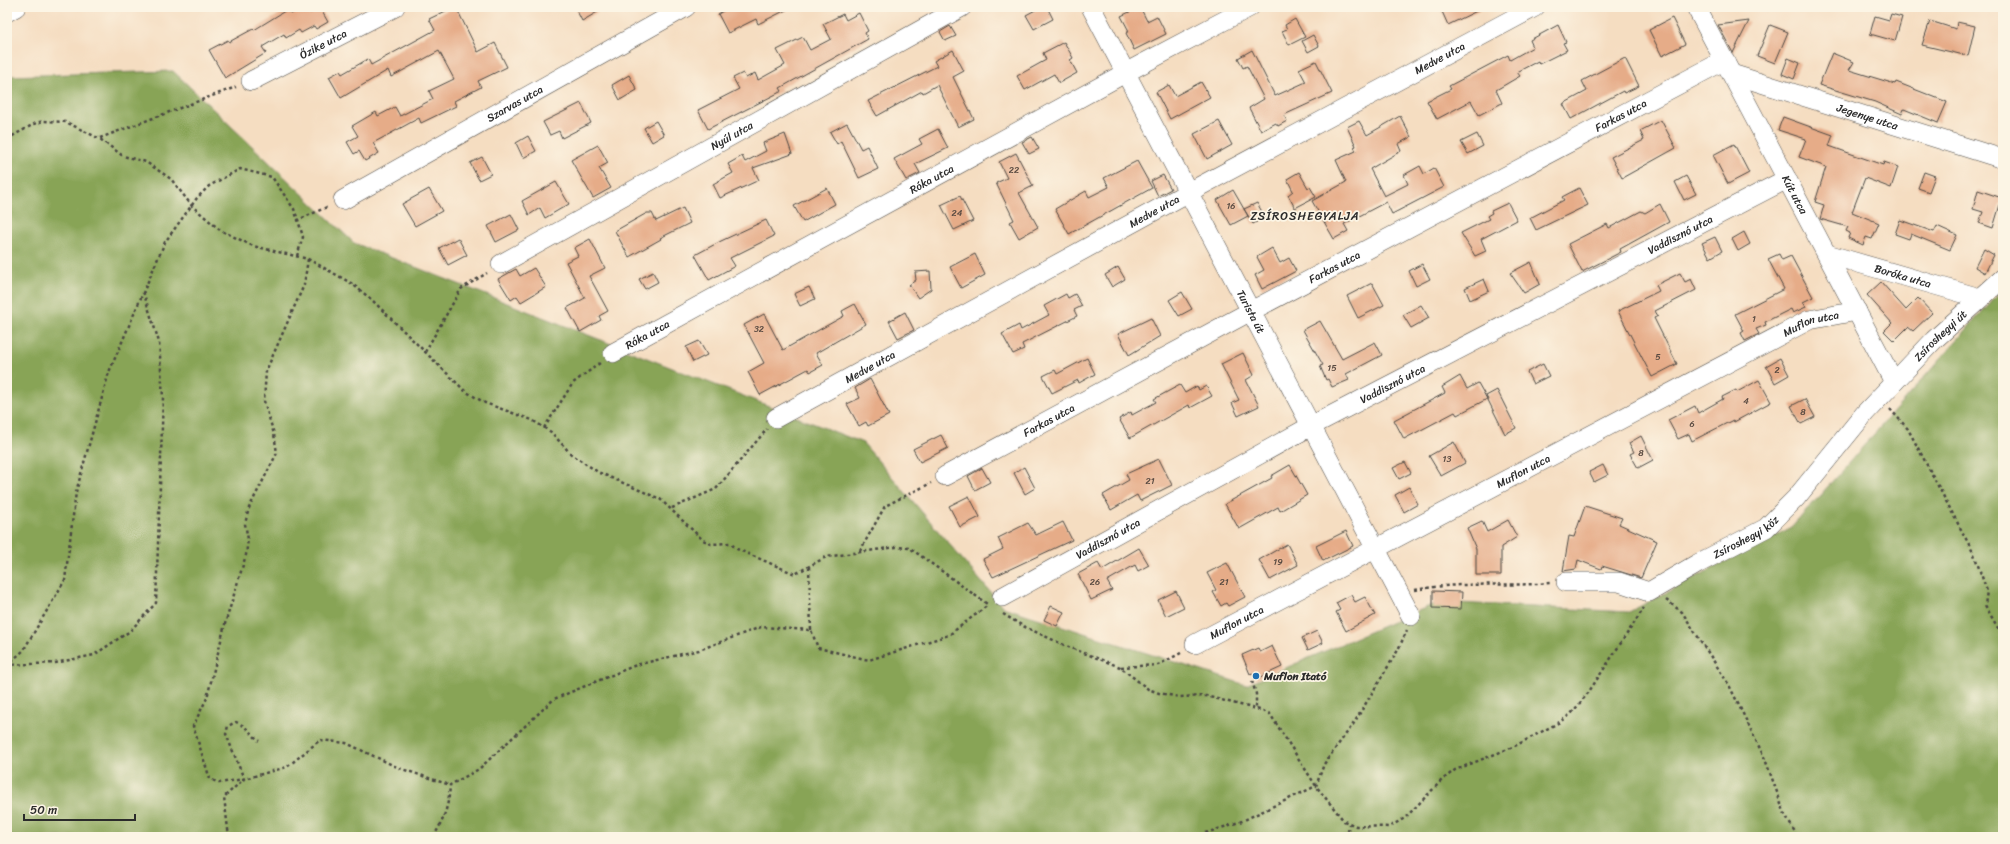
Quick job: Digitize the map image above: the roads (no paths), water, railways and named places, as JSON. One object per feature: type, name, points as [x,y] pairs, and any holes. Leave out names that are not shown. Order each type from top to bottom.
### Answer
[{"type":"street","points":[[7,12],[16,7]]},
{"type":"street","name":"Őzike utca","points":[[251,81],[395,7]]},
{"type":"street","name":"Szarvas utca","points":[[344,200],[686,7]]},
{"type":"street","name":"Nyúl utca","points":[[501,264],[962,7]]},
{"type":"street","name":"Turista út","points":[[1091,7],[1124,73],[1189,192],[1411,616]]},
{"type":"street","name":"Róka utca","points":[[614,353],[1124,73],[1250,7]]},
{"type":"street","name":"Medve utca","points":[[776,418],[1189,192],[1535,7]]},
{"type":"street","name":"Kút utca","points":[[1696,7],[1894,382]]},
{"type":"street","name":"Jegenye utca","points":[[1729,67],[2003,159]]},
{"type":"street","name":"Farkas utca","points":[[945,476],[1251,311],[1729,67]]},
{"type":"street","name":"Vaddisznó utca","points":[[998,605],[1311,426],[1787,178]]},
{"type":"street","name":"Boróka utca","points":[[1827,254],[1980,298]]},
{"type":"street","name":"Zsíroshegyi út","points":[[1880,397],[1934,340],[2003,278]]},
{"type":"street","name":"Muflon utca","points":[[1195,644],[1808,320],[1857,311]]},
{"type":"street","name":"Zsíroshegyi köz","points":[[1566,582],[1619,582],[1651,591],[1697,564],[1766,528],[1796,498],[1862,416],[1880,397]]},
{"type":"place","name":"Muflon Itató","points":[[1256,676]]},
{"type":"district","name":"ZSÍROSHEGYALJA","points":[[1305,216]]}]
